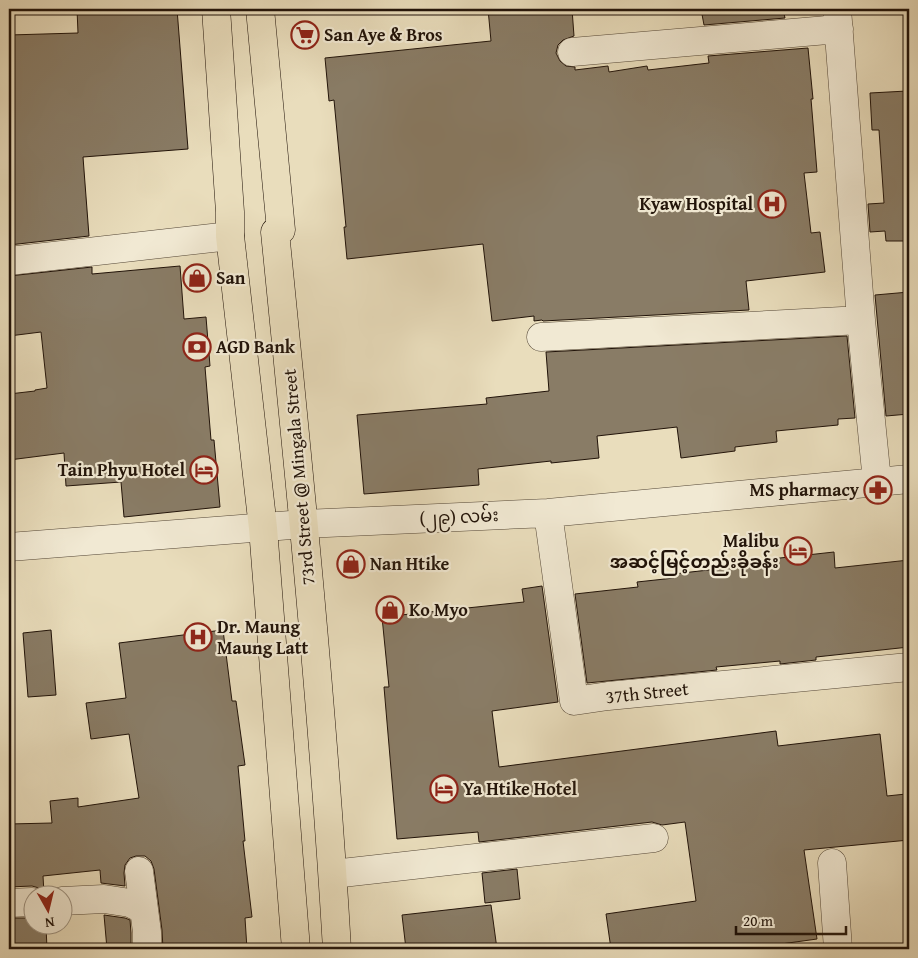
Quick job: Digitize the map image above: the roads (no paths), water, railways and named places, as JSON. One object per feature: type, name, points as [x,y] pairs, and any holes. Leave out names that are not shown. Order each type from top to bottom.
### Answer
[{"type":"main road","points":[[216,9],[230,236],[263,528],[296,949]]},
{"type":"main road","name":"73rd Street @ Mingala Street","points":[[260,9],[281,230],[275,232],[304,524],[333,874],[337,949]]},
{"type":"street","points":[[572,52],[838,19],[861,320],[877,481]]},
{"type":"street","points":[[9,261],[230,236]]},
{"type":"street","points":[[541,336],[861,320]]},
{"type":"street","name":"(၂၉) လမ်း","points":[[9,547],[304,524],[548,513],[909,479]]},
{"type":"street","name":"37th Street","points":[[548,513],[574,701],[618,695],[909,667]]},
{"type":"street","points":[[333,874],[654,838]]},
{"type":"street","points":[[832,863],[838,949]]},
{"type":"street","points":[[139,872],[147,932],[147,949]]},
{"type":"street","points":[[72,901],[104,899],[130,903],[144,910]]},
{"type":"street","points":[[9,903],[22,902]]},
{"type":"place","name":"San Aye & Bros","points":[[305,35]]},
{"type":"place","name":"Kyaw Hospital","points":[[772,204]]},
{"type":"place","name":"San","points":[[197,278]]},
{"type":"place","name":"AGD Bank","points":[[197,347]]},
{"type":"place","name":"Tain Phyu Hotel","points":[[204,470]]},
{"type":"place","name":"MS pharmacy","points":[[878,490]]},
{"type":"place","name":"Malibu အဆင့်မြင့်တည်းခိုခန်း","points":[[798,551]]},
{"type":"place","name":"Nan Htike","points":[[351,564]]},
{"type":"place","name":"Ko Myo","points":[[390,610]]},
{"type":"place","name":"Dr. Maung Maung Latt","points":[[198,637]]},
{"type":"place","name":"Ya Htike Hotel","points":[[444,789]]}]
